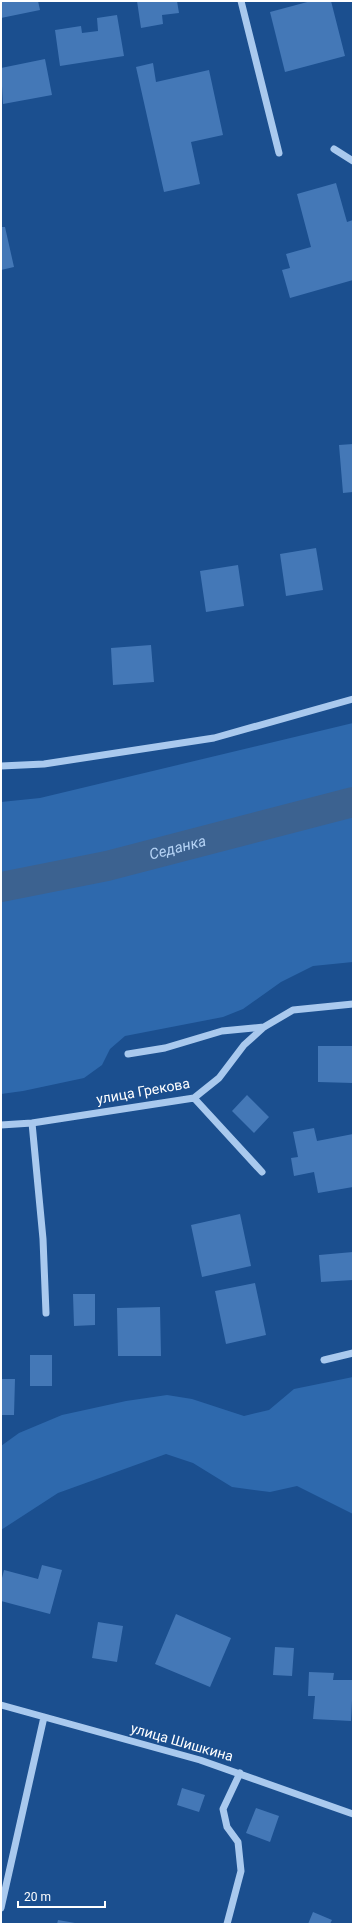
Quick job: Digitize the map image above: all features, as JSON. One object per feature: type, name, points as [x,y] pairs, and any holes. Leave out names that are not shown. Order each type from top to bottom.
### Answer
[{"type":"street","points":[[241,1],[279,153]]},
{"type":"street","points":[[334,149],[353,161]]},
{"type":"street","points":[[1,766],[44,764],[214,738],[353,699]]},
{"type":"street","name":"улица Грекова","points":[[1,1125],[32,1122],[194,1098],[219,1078],[244,1045],[264,1026],[293,1010],[353,1004]]},
{"type":"street","points":[[128,1054],[165,1048],[222,1031],[264,1026]]},
{"type":"street","points":[[194,1098],[262,1172]]},
{"type":"street","points":[[32,1122],[42,1238],[46,1313]]},
{"type":"street","points":[[324,1360],[353,1352]]},
{"type":"street","name":"улица Шишкина","points":[[1,1705],[200,1760],[353,1814]]},
{"type":"street","points":[[1,1908],[44,1717]]},
{"type":"street","points":[[227,1924],[241,1871],[238,1842],[227,1827],[223,1809],[240,1773]]},
{"type":"shaded area","points":[[353,723],[353,962],[313,966],[281,982],[243,1009],[223,1017],[125,1036],[110,1049],[102,1065],[84,1078],[23,1091],[1,1094],[1,802],[40,798]]},
{"type":"shaded area","points":[[353,1377],[353,1514],[297,1486],[270,1492],[232,1487],[193,1463],[166,1454],[58,1493],[1,1530],[1,1446],[19,1433],[62,1415],[126,1401],[167,1395],[192,1399],[244,1416],[269,1410],[294,1389]]},
{"type":"building","points":[[1,1],[38,1],[40,10],[1,18]]},
{"type":"building","points":[[137,1],[177,1],[179,13],[162,15],[163,24],[141,28]]},
{"type":"building","points":[[311,1],[331,1],[345,56],[285,72],[270,12]]},
{"type":"building","points":[[117,15],[124,56],[60,66],[55,30],[81,26],[82,33],[98,31],[97,18]]},
{"type":"building","points":[[45,59],[52,95],[3,104],[1,68]]},
{"type":"building","points":[[153,63],[156,82],[209,70],[223,135],[191,142],[200,184],[164,192],[136,67]]},
{"type":"building","points":[[336,183],[347,222],[353,220],[353,280],[290,298],[282,270],[290,268],[286,254],[311,247],[297,194]]},
{"type":"building","points":[[1,227],[5,227],[14,267],[1,270]]},
{"type":"building","points":[[353,444],[353,492],[343,493],[339,445]]},
{"type":"building","points":[[316,548],[323,590],[286,596],[280,554]]},
{"type":"building","points":[[238,565],[244,606],[206,612],[200,571]]},
{"type":"building","points":[[151,645],[154,682],[113,685],[111,648]]},
{"type":"building","points":[[318,1046],[353,1046],[353,1083],[318,1082]]},
{"type":"building","points":[[247,1095],[269,1117],[254,1133],[232,1111]]},
{"type":"building","points":[[314,1128],[317,1141],[353,1134],[353,1187],[318,1193],[314,1172],[294,1176],[291,1158],[298,1157],[293,1132]]},
{"type":"building","points":[[240,1214],[251,1266],[202,1277],[191,1225]]},
{"type":"building","points":[[353,1252],[353,1280],[321,1282],[319,1255]]},
{"type":"building","points":[[255,1283],[266,1335],[226,1344],[215,1291]]},
{"type":"building","points":[[73,1294],[95,1294],[95,1325],[74,1326]]},
{"type":"building","points":[[160,1307],[161,1356],[118,1356],[117,1308]]},
{"type":"building","points":[[30,1355],[52,1355],[52,1386],[30,1386]]},
{"type":"building","points":[[1,1379],[15,1379],[14,1415],[1,1415]]},
{"type":"building","points":[[42,1565],[62,1570],[50,1614],[1,1601],[1,1582],[4,1570],[38,1579]]},
{"type":"building","points":[[176,1614],[231,1638],[210,1687],[155,1664]]},
{"type":"building","points":[[98,1622],[123,1626],[117,1662],[92,1658]]},
{"type":"building","points":[[275,1647],[294,1648],[292,1676],[273,1675]]},
{"type":"building","points":[[309,1672],[334,1673],[333,1680],[353,1680],[351,1721],[313,1719],[315,1696],[308,1696]]},
{"type":"building","points":[[182,1788],[205,1795],[199,1812],[177,1805]]},
{"type":"building","points":[[256,1808],[279,1816],[270,1842],[246,1833]]},
{"type":"building","points":[[313,1912],[332,1920],[330,1924],[308,1924]]},
{"type":"building","points":[[58,1920],[75,1923],[75,1924],[57,1924]]},
{"type":"waterway","name":"Седанка","points":[[1,887],[107,866],[353,802]]}]
